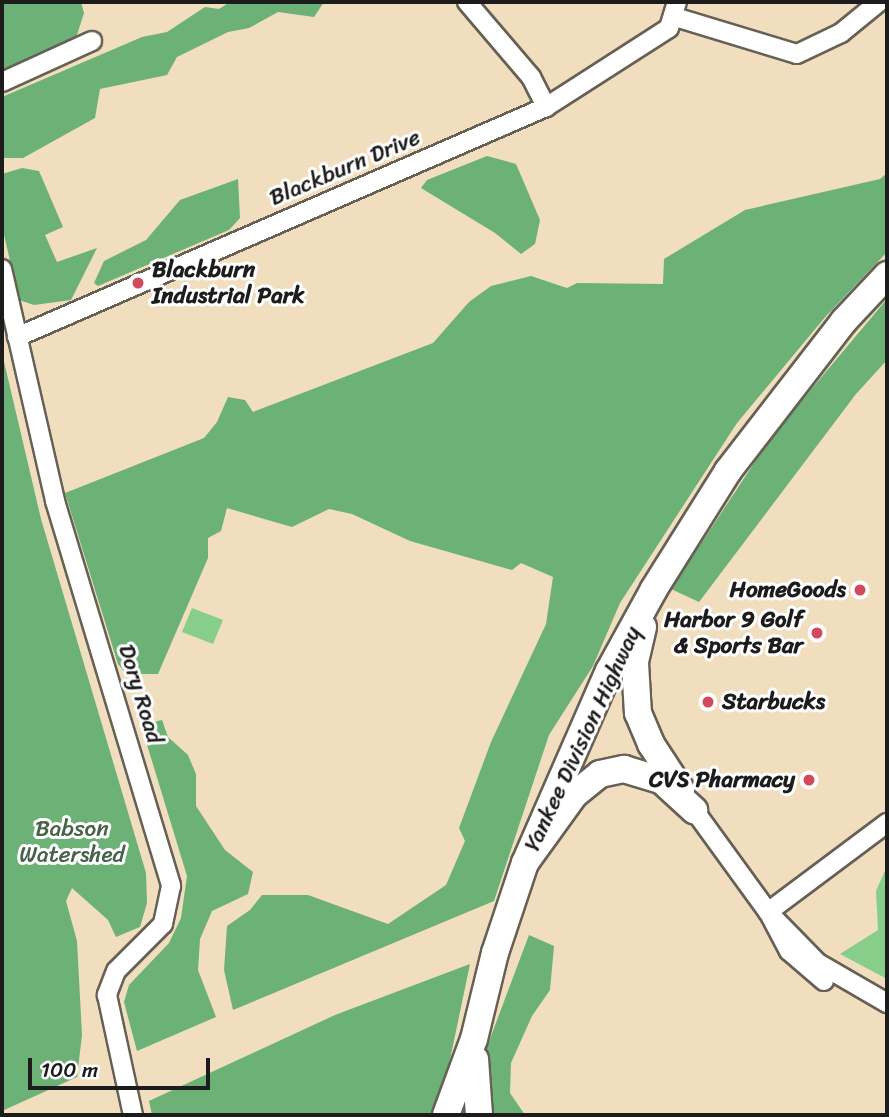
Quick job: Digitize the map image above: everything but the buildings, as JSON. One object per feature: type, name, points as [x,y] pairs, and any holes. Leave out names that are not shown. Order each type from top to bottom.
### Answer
[{"type":"highway","name":"Yankee Division Highway","points":[[525,863],[609,671],[654,589],[728,471],[844,321],[887,275]]},
{"type":"highway","points":[[654,589],[635,663],[636,702],[651,744],[694,810]]},
{"type":"highway","points":[[446,1115],[474,1040],[495,953],[525,863],[574,795],[600,774],[624,769],[642,772],[668,785],[694,810]]},
{"type":"highway","points":[[474,1040],[479,1115]]},
{"type":"street","points":[[467,2],[531,77],[545,107]]},
{"type":"street","points":[[676,9],[797,54],[841,33],[879,2]]},
{"type":"street","name":"Blackburn Drive","points":[[17,337],[545,107],[616,66],[669,28],[676,9]]},
{"type":"street","points":[[2,82],[92,41]]},
{"type":"street","name":"Dory Road","points":[[2,269],[55,500],[171,886],[163,924],[116,971],[107,995],[133,1115]]},
{"type":"street","points":[[694,810],[768,912],[778,937],[806,968],[853,994],[887,1003]]},
{"type":"street","points":[[768,912],[887,823]]},
{"type":"green space","points":[[2,2],[81,2],[84,13],[76,38],[64,48],[2,71]]},
{"type":"green space","points":[[230,2],[324,2],[314,17],[278,12],[249,28],[228,32],[177,57],[167,75],[100,89],[95,118],[23,158],[2,158],[2,97],[142,37],[167,32],[205,7],[219,9]]},
{"type":"green space","points":[[487,156],[516,164],[540,220],[535,244],[521,254],[495,233],[421,188],[427,180]]},
{"type":"green space","points":[[22,168],[39,171],[63,227],[45,235],[57,262],[97,248],[71,300],[34,305],[19,300],[2,226],[2,174]]},
{"type":"green space","points":[[887,173],[887,252],[826,316],[737,423],[620,603],[593,666],[549,735],[494,901],[233,1010],[224,970],[227,926],[250,910],[262,895],[308,895],[388,924],[446,885],[465,841],[459,828],[491,742],[546,624],[553,577],[521,563],[512,570],[410,541],[352,514],[329,509],[292,527],[227,508],[221,531],[208,538],[208,558],[158,674],[126,674],[118,664],[65,493],[204,438],[217,422],[228,397],[245,400],[253,412],[433,343],[469,302],[491,286],[531,276],[567,288],[577,283],[663,284],[664,259],[745,210],[880,179]]},
{"type":"green space","points":[[238,179],[240,218],[229,230],[98,286],[94,283],[104,261],[146,240],[180,200]]},
{"type":"green space","points":[[887,299],[887,360],[856,394],[699,602],[671,589],[772,436]]},
{"type":"green space","name":"Babson Watershed","points":[[2,353],[41,519],[146,873],[147,903],[140,927],[116,937],[108,920],[72,888],[66,901],[77,941],[82,1035],[77,1077],[2,1111]]},
{"type":"green space","points":[[192,608],[223,620],[213,644],[182,632]]},
{"type":"green space","points":[[162,720],[168,737],[188,755],[196,774],[196,806],[225,850],[253,872],[248,894],[212,911],[200,939],[198,970],[216,1017],[137,1051],[124,1002],[129,985],[169,943],[181,918],[187,876],[141,725]]},
{"type":"green space","points":[[887,866],[887,979],[840,954],[878,930],[876,891]]},
{"type":"green space","points":[[529,935],[554,946],[550,990],[532,1016],[511,1063],[510,1093],[525,1115],[490,1115],[485,1052]]},
{"type":"green space","points":[[470,964],[443,1093],[433,1115],[152,1115],[149,1101],[335,1015]]},
{"type":"place","name":"Blackburn Industrial Park","points":[[138,283]]},
{"type":"place","name":"HomeGoods","points":[[860,590]]},
{"type":"place","name":"Harbor 9 Golf & Sports Bar","points":[[817,633]]},
{"type":"place","name":"Starbucks","points":[[708,702]]},
{"type":"place","name":"CVS Pharmacy","points":[[809,780]]}]
